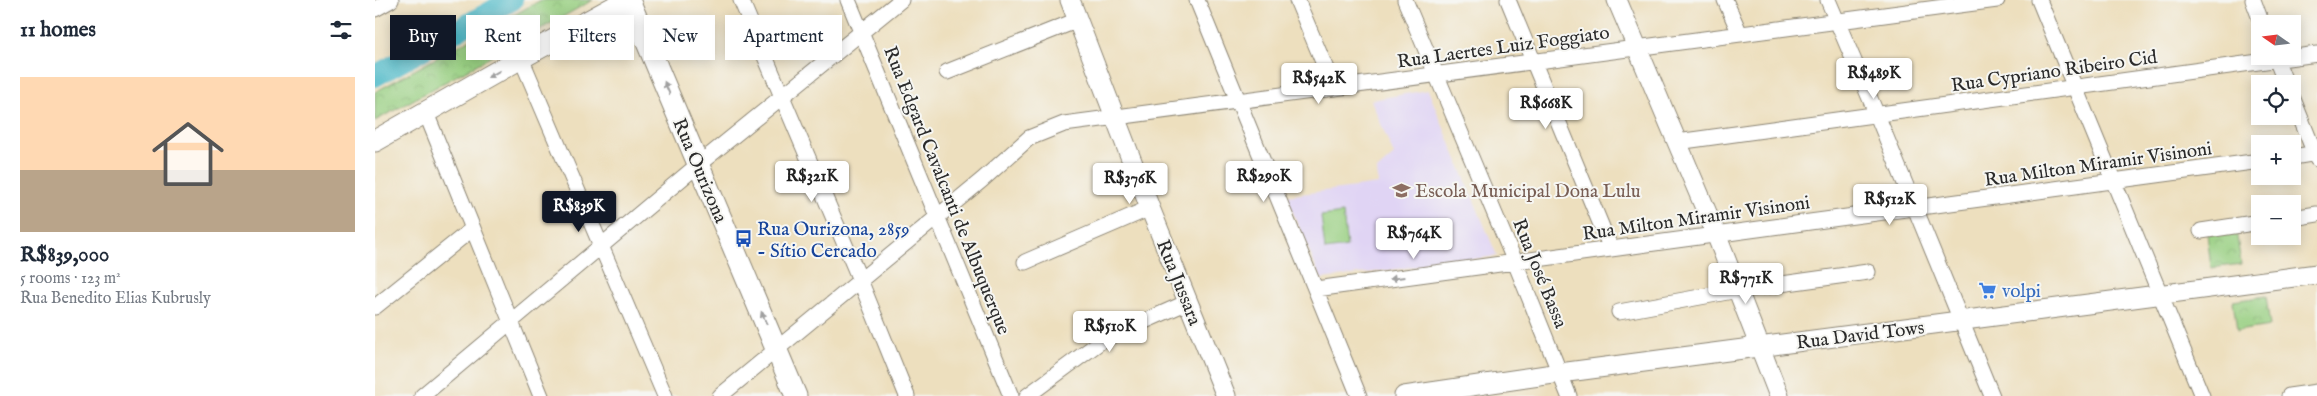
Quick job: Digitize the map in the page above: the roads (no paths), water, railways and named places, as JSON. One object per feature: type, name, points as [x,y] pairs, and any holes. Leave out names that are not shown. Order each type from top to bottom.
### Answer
[{"type":"main road","name":"Rua Ourizona","points":[[623,3],[638,21],[796,396]]},
{"type":"main road","points":[[540,48],[623,3]]},
{"type":"main road","points":[[375,141],[518,60]]},
{"type":"street","points":[[375,9],[391,0]]},
{"type":"street","points":[[741,0],[783,96],[907,396]]},
{"type":"street","name":"Rua Edgard Cavalcanti de Albuquerque","points":[[848,0],[1011,396]]},
{"type":"street","points":[[422,396],[699,164],[901,0]]},
{"type":"street","name":"Rua Jussara","points":[[1070,0],[1150,208],[1226,396]]},
{"type":"street","points":[[1197,0],[1359,396]]},
{"type":"street","points":[[1297,0],[1334,88]]},
{"type":"street","name":"Rua José Bassa","points":[[1405,0],[1569,396]]},
{"type":"street","points":[[1508,0],[1611,248]]},
{"type":"street","points":[[1617,0],[1739,290],[1779,396]]},
{"type":"street","points":[[1725,0],[1740,34]]},
{"type":"street","points":[[1828,0],[1877,115],[1991,396]]},
{"type":"street","name":"Rua Laertes Luiz Foggiato","points":[[720,396],[937,217],[1029,138],[1064,124],[1837,21],[1934,4],[1997,0]]},
{"type":"street","points":[[2039,0],[2202,396]]},
{"type":"street","points":[[2253,0],[2259,15]]},
{"type":"street","points":[[947,72],[1078,20]]},
{"type":"street","name":"Rua Cypriano Ribeiro Cid","points":[[2301,56],[2317,54]]},
{"type":"street","points":[[522,60],[665,396]]},
{"type":"street","name":"Rua Cypriano Ribeiro Cid","points":[[1677,142],[2075,88],[2251,62]]},
{"type":"street","points":[[426,113],[541,396]]},
{"type":"street","points":[[2301,118],[2316,155],[2301,156]]},
{"type":"street","name":"Rua Milton Miramir Visinoni","points":[[1316,289],[2251,162]]},
{"type":"street","points":[[1025,262],[1150,208]]},
{"type":"street","points":[[2301,217],[2317,214]]},
{"type":"street","points":[[2201,231],[2251,223]]},
{"type":"street","points":[[375,307],[472,229]]},
{"type":"street","points":[[1619,312],[1739,290],[1868,272]]},
{"type":"street","name":"Rua David Tows","points":[[1404,396],[1560,373],[2317,274]]},
{"type":"street","points":[[1027,396],[1105,339],[1188,302]]},
{"type":"street","points":[[2289,396],[2317,392]]},
{"type":"waterway","points":[[375,76],[512,0]]},
{"type":"place","name":"Escola Municipal Dona Lulu","points":[[1401,190]]},
{"type":"place","name":"Rua Ourizona, 2859 - Sítio Cercado","points":[[743,239]]},
{"type":"place","name":"volpi","points":[[1988,290]]}]
